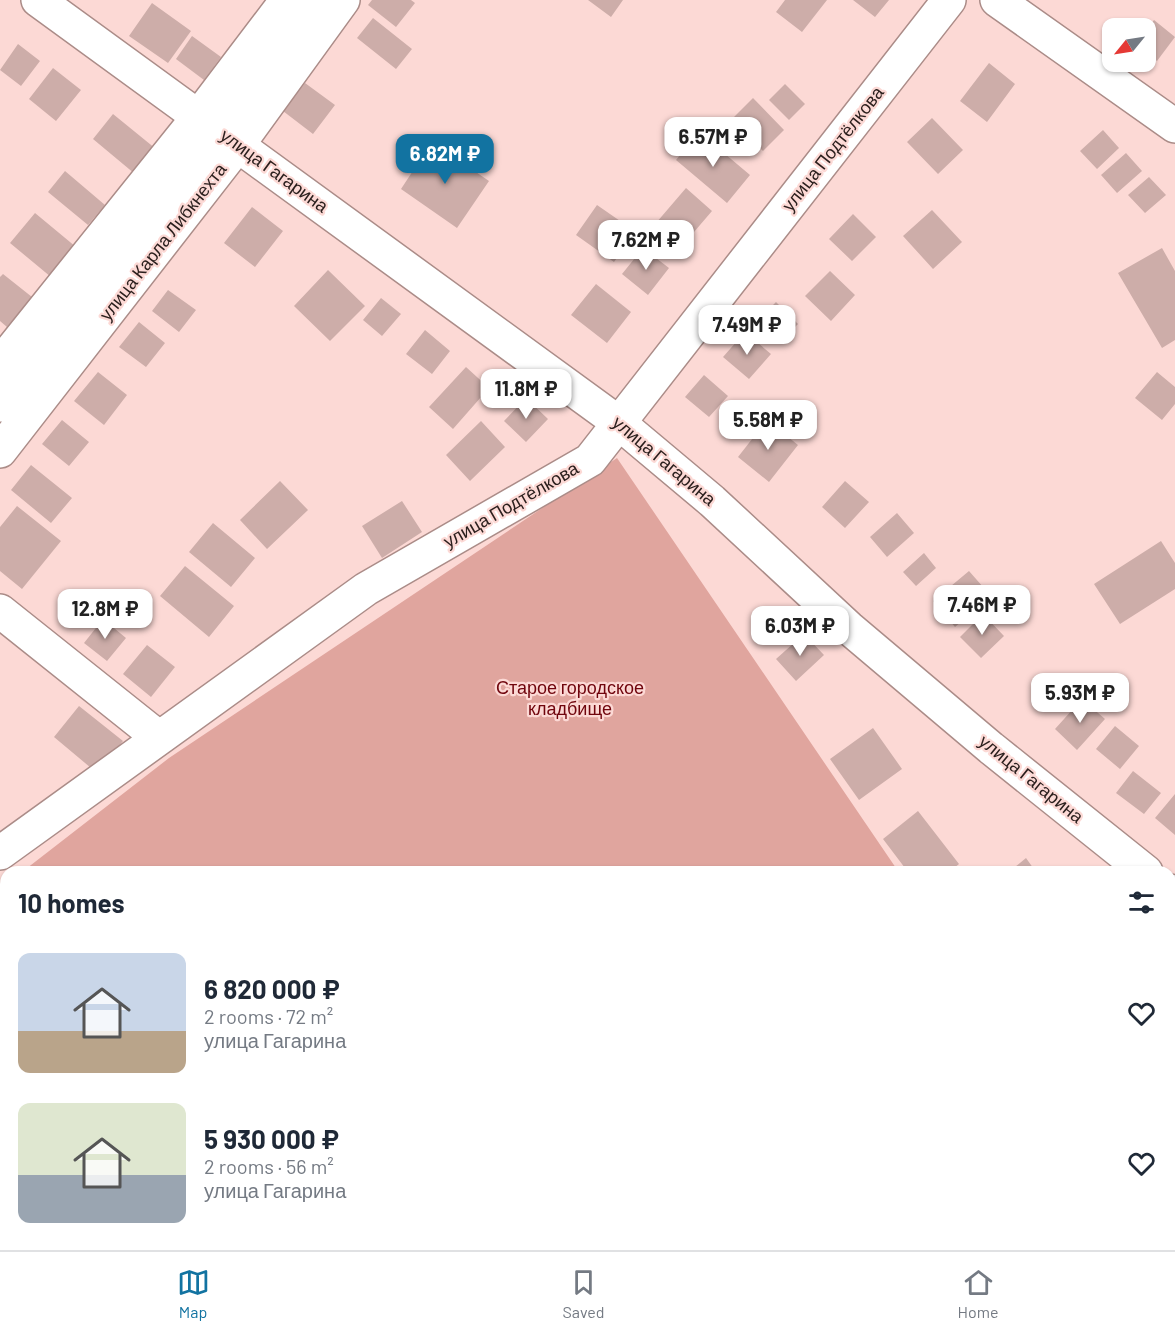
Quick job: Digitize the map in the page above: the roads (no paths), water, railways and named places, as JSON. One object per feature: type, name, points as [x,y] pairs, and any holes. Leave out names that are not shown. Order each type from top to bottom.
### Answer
[{"type":"street","name":"улица Гагарина","points":[[38,0],[619,423],[712,501],[849,628],[991,748],[1138,866]]},
{"type":"street","name":"улица Карла Либкнехта","points":[[0,451],[219,130],[287,0]]},
{"type":"street","name":"улица Карла Либкнехта","points":[[0,405],[219,130],[315,0]]},
{"type":"street","name":"улица Карла Либкнехта","points":[[0,364],[344,0]]},
{"type":"street","name":"улица Подтёлкова","points":[[0,853],[366,589],[590,460],[949,0]]},
{"type":"street","points":[[997,0],[1175,126]]},
{"type":"street","points":[[0,611],[158,737]]},
{"type":"park label","name":"Старое городское кладбище","points":[[570,698]]}]
